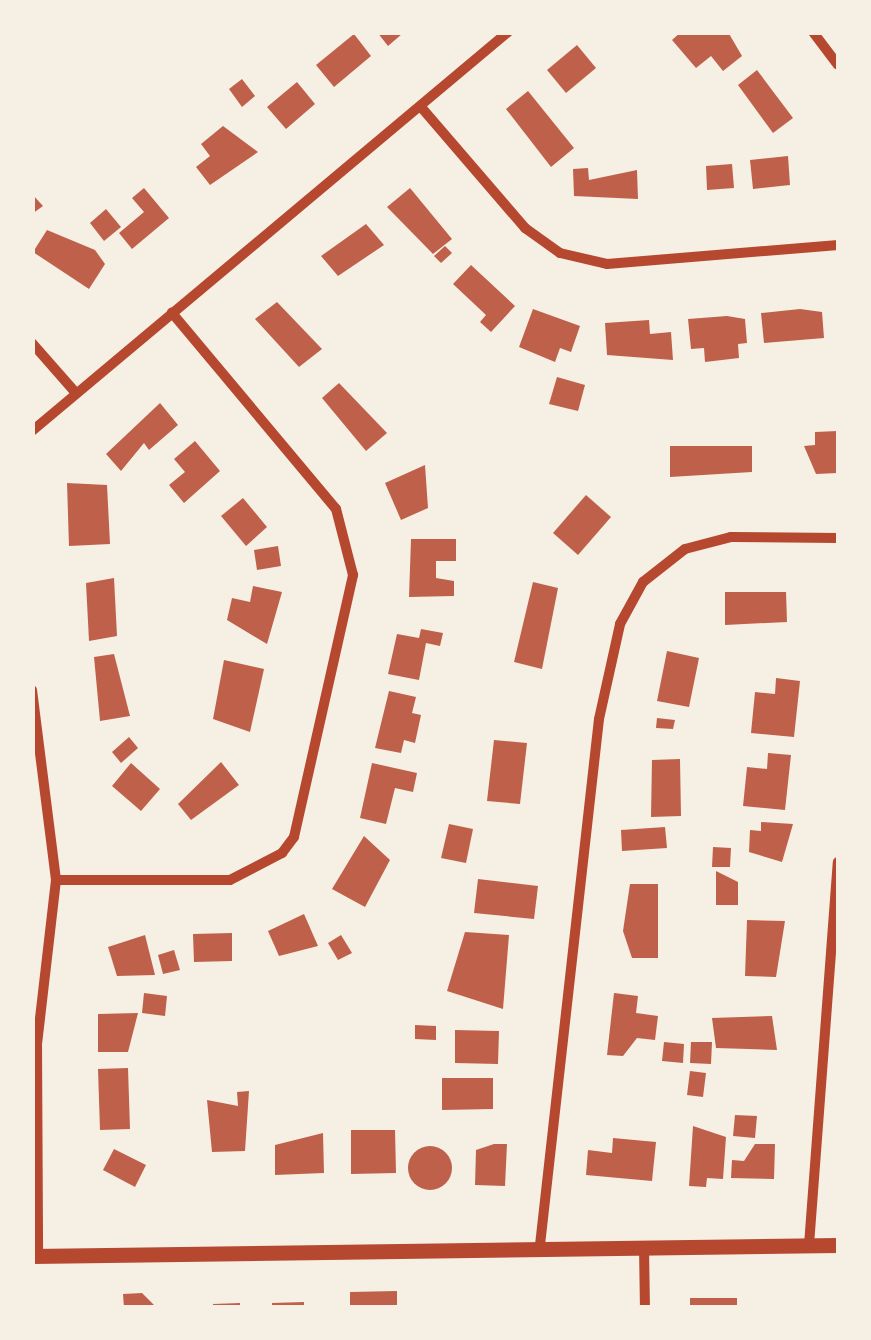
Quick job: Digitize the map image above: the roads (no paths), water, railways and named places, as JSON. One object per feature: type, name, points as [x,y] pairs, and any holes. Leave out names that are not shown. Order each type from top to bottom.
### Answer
[{"type":"street","points":[[32,431],[508,32]]},
{"type":"street","points":[[813,32],[838,65]]},
{"type":"street","points":[[421,107],[526,228],[573,258],[607,264],[838,245]]},
{"type":"street","points":[[56,880],[230,880],[282,853],[294,837],[353,575],[336,510],[172,313]]},
{"type":"street","points":[[32,343],[76,394]]},
{"type":"street","points":[[540,1246],[599,718],[620,624],[643,582],[684,549],[732,536],[838,538]]},
{"type":"street","points":[[32,690],[56,880],[37,1043],[36,1256],[540,1246],[838,1245]]},
{"type":"street","points":[[809,1245],[838,862]]},
{"type":"street","points":[[644,1247],[645,1308]]}]
